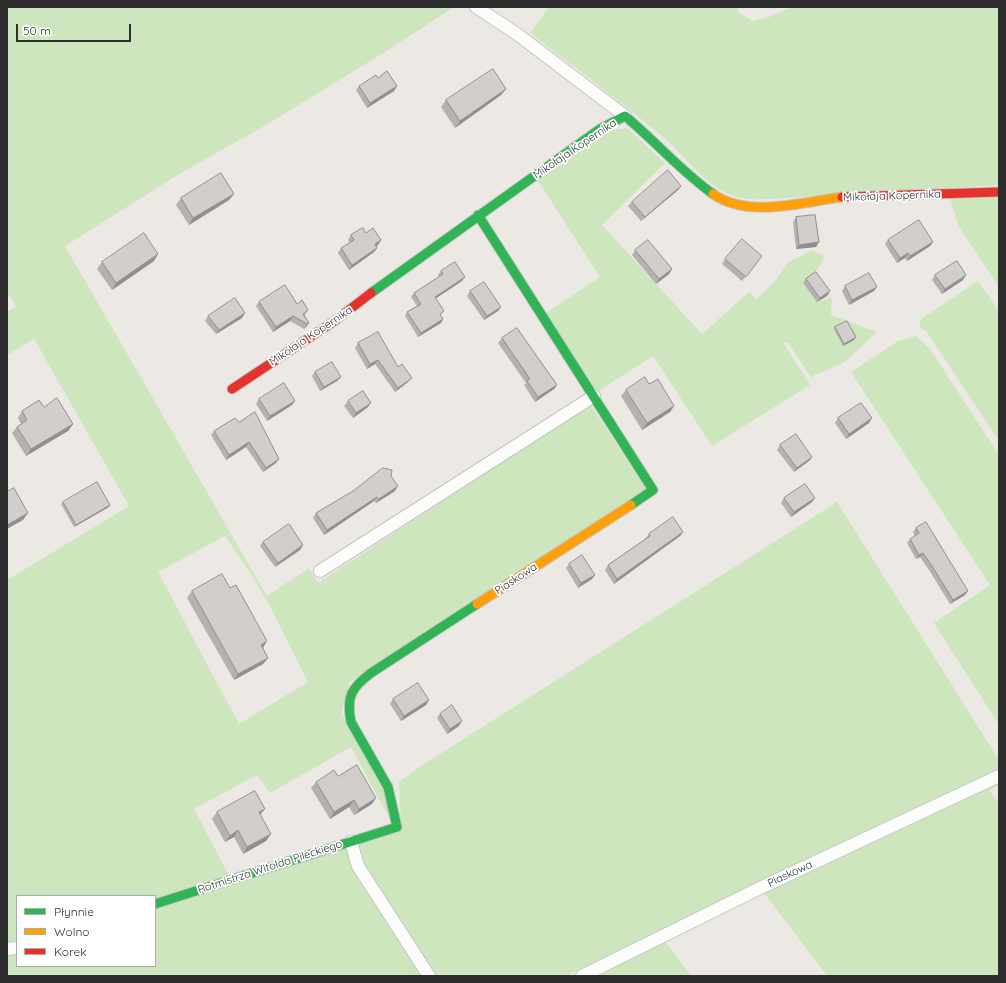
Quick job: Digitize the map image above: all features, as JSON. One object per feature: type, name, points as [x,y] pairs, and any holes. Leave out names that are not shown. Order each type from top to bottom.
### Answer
[{"type":"street","points":[[476,7],[517,34],[625,116]]},
{"type":"street","name":"Mikołaja Kopernika","points":[[232,389],[336,320],[392,276],[600,130],[625,116],[648,135],[702,186],[719,198],[737,206],[758,208],[842,197],[999,192]]},
{"type":"street","points":[[320,571],[594,396],[478,215]]},
{"type":"street","name":"Piaskowa","points":[[351,842],[397,827],[388,787],[351,722],[348,713],[348,700],[352,689],[379,668],[653,490],[594,396]]},
{"type":"street","name":"Piaskowa","points":[[582,976],[758,889],[999,776]]},
{"type":"street","name":"Rotmistrza Witolda Pileckiego","points":[[156,904],[351,842],[358,866],[429,976]]},
{"type":"green space","points":[[7,7],[454,7],[385,52],[266,125],[181,173],[65,246],[267,596],[309,568],[318,583],[590,404],[646,489],[350,682],[341,713],[381,781],[393,825],[351,747],[270,793],[257,775],[194,809],[233,883],[401,827],[399,782],[421,766],[837,502],[999,760],[999,785],[989,790],[999,804],[999,976],[827,976],[758,885],[566,976],[7,976],[7,580],[129,506],[28,328],[34,339],[7,355],[7,312],[16,306],[7,292]],"holes":[[[225,536],[251,574],[270,606],[308,682],[239,724],[158,572]]]},
{"type":"green space","points":[[549,7],[737,7],[738,12],[753,21],[769,17],[792,7],[999,7],[999,185],[765,199],[744,199],[731,195],[713,185],[648,124],[530,33]]},
{"type":"green space","points":[[627,128],[665,163],[602,225],[702,334],[750,291],[756,300],[776,280],[787,263],[812,250],[824,256],[816,271],[803,283],[817,302],[832,297],[831,315],[877,332],[845,362],[811,377],[788,343],[783,342],[810,385],[712,446],[653,356],[597,392],[546,313],[600,277],[537,179],[612,130]]},
{"type":"green space","points":[[999,197],[999,287],[959,227],[950,198]]},
{"type":"green space","points":[[978,281],[999,311],[999,441],[927,332],[919,327],[921,319]]},
{"type":"green space","points":[[916,336],[930,349],[999,455],[999,725],[934,623],[990,585],[851,372],[898,341]]},
{"type":"green space","points":[[665,941],[691,976],[595,976]]},
{"type":"building","points":[[493,69],[506,89],[460,121],[446,100]]},
{"type":"building","points":[[387,71],[397,86],[370,103],[359,86],[376,75],[378,78]]},
{"type":"building","points":[[668,170],[681,186],[645,217],[632,202]]},
{"type":"building","points":[[221,173],[234,194],[193,218],[181,198]]},
{"type":"building","points":[[815,215],[819,242],[799,245],[796,217]]},
{"type":"building","points":[[919,220],[933,242],[910,256],[908,253],[900,258],[888,240]]},
{"type":"building","points":[[363,228],[366,233],[373,228],[381,240],[375,244],[377,248],[352,265],[341,248],[354,240],[351,235]]},
{"type":"building","points":[[144,233],[158,254],[116,283],[102,262]]},
{"type":"building","points":[[742,239],[762,256],[746,277],[725,259]]},
{"type":"building","points":[[648,240],[672,269],[659,279],[635,250]]},
{"type":"building","points":[[957,261],[966,275],[945,289],[935,275]]},
{"type":"building","points":[[455,262],[465,277],[435,297],[444,311],[440,314],[443,319],[421,333],[407,312],[421,304],[414,293],[443,274],[441,271]]},
{"type":"building","points":[[816,272],[830,291],[820,298],[806,279]]},
{"type":"building","points":[[869,273],[877,287],[852,300],[845,286]]},
{"type":"building","points":[[484,282],[501,307],[487,316],[470,291]]},
{"type":"building","points":[[285,285],[297,304],[302,300],[308,310],[303,314],[309,323],[307,324],[293,316],[276,327],[259,302]]},
{"type":"building","points":[[235,298],[245,313],[219,330],[208,316]]},
{"type":"building","points":[[847,321],[856,337],[844,344],[835,327]]},
{"type":"building","points":[[517,328],[557,385],[538,397],[527,381],[530,379],[502,338]]},
{"type":"building","points":[[378,332],[398,367],[402,364],[412,378],[398,388],[378,360],[370,364],[358,343]]},
{"type":"building","points":[[332,362],[341,377],[324,387],[315,372]]},
{"type":"building","points":[[645,377],[649,384],[658,379],[674,406],[647,423],[626,390]]},
{"type":"building","points":[[284,383],[295,401],[270,416],[259,399]]},
{"type":"building","points":[[363,391],[371,403],[356,413],[348,401]]},
{"type":"building","points":[[57,398],[73,424],[31,449],[17,427],[27,420],[22,411],[39,400],[44,407]]},
{"type":"building","points":[[861,403],[872,418],[849,434],[838,418]]},
{"type":"building","points":[[255,412],[279,459],[266,468],[249,442],[229,455],[214,431],[235,418],[239,422]]},
{"type":"building","points":[[796,434],[812,457],[797,468],[780,445]]},
{"type":"building","points":[[383,468],[392,470],[391,476],[398,486],[379,499],[377,497],[327,530],[316,513],[353,491]]},
{"type":"building","points":[[97,482],[110,505],[76,525],[63,502]]},
{"type":"building","points":[[805,484],[815,498],[794,512],[784,498]]},
{"type":"building","points":[[14,488],[28,513],[7,525],[7,492]]},
{"type":"building","points":[[673,517],[683,532],[617,579],[608,565],[650,536],[649,534]]},
{"type":"building","points":[[926,522],[968,591],[953,600],[923,553],[919,555],[910,539],[919,533],[916,528]]},
{"type":"building","points":[[289,524],[303,545],[278,563],[263,542]]},
{"type":"building","points":[[582,555],[595,575],[581,583],[569,564]]},
{"type":"building","points":[[222,574],[230,588],[236,585],[267,641],[261,645],[268,658],[238,674],[192,591]]},
{"type":"building","points":[[418,683],[429,700],[404,716],[393,699]]},
{"type":"building","points":[[452,705],[462,721],[450,729],[440,714]]},
{"type":"building","points":[[357,765],[376,798],[359,809],[354,800],[334,812],[316,782],[334,770],[338,776]]},
{"type":"building","points":[[255,791],[265,809],[259,812],[271,834],[247,847],[238,830],[230,836],[217,812]]},
{"type":"traffic: fast","points":[[371,293],[600,129],[625,116],[690,176],[713,194]]},
{"type":"traffic: fast","points":[[478,215],[653,490],[631,505]]},
{"type":"traffic: fast","points":[[156,904],[397,827],[388,787],[351,722],[349,706],[350,699],[355,689],[364,678],[477,604]]},
{"type":"traffic: slow","points":[[713,194],[727,202],[743,206],[759,207],[793,205],[842,197]]},
{"type":"traffic: slow","points":[[477,604],[631,505]]},
{"type":"traffic: jam","points":[[842,197],[999,192]]},
{"type":"traffic: jam","points":[[232,389],[336,320],[371,293]]}]
